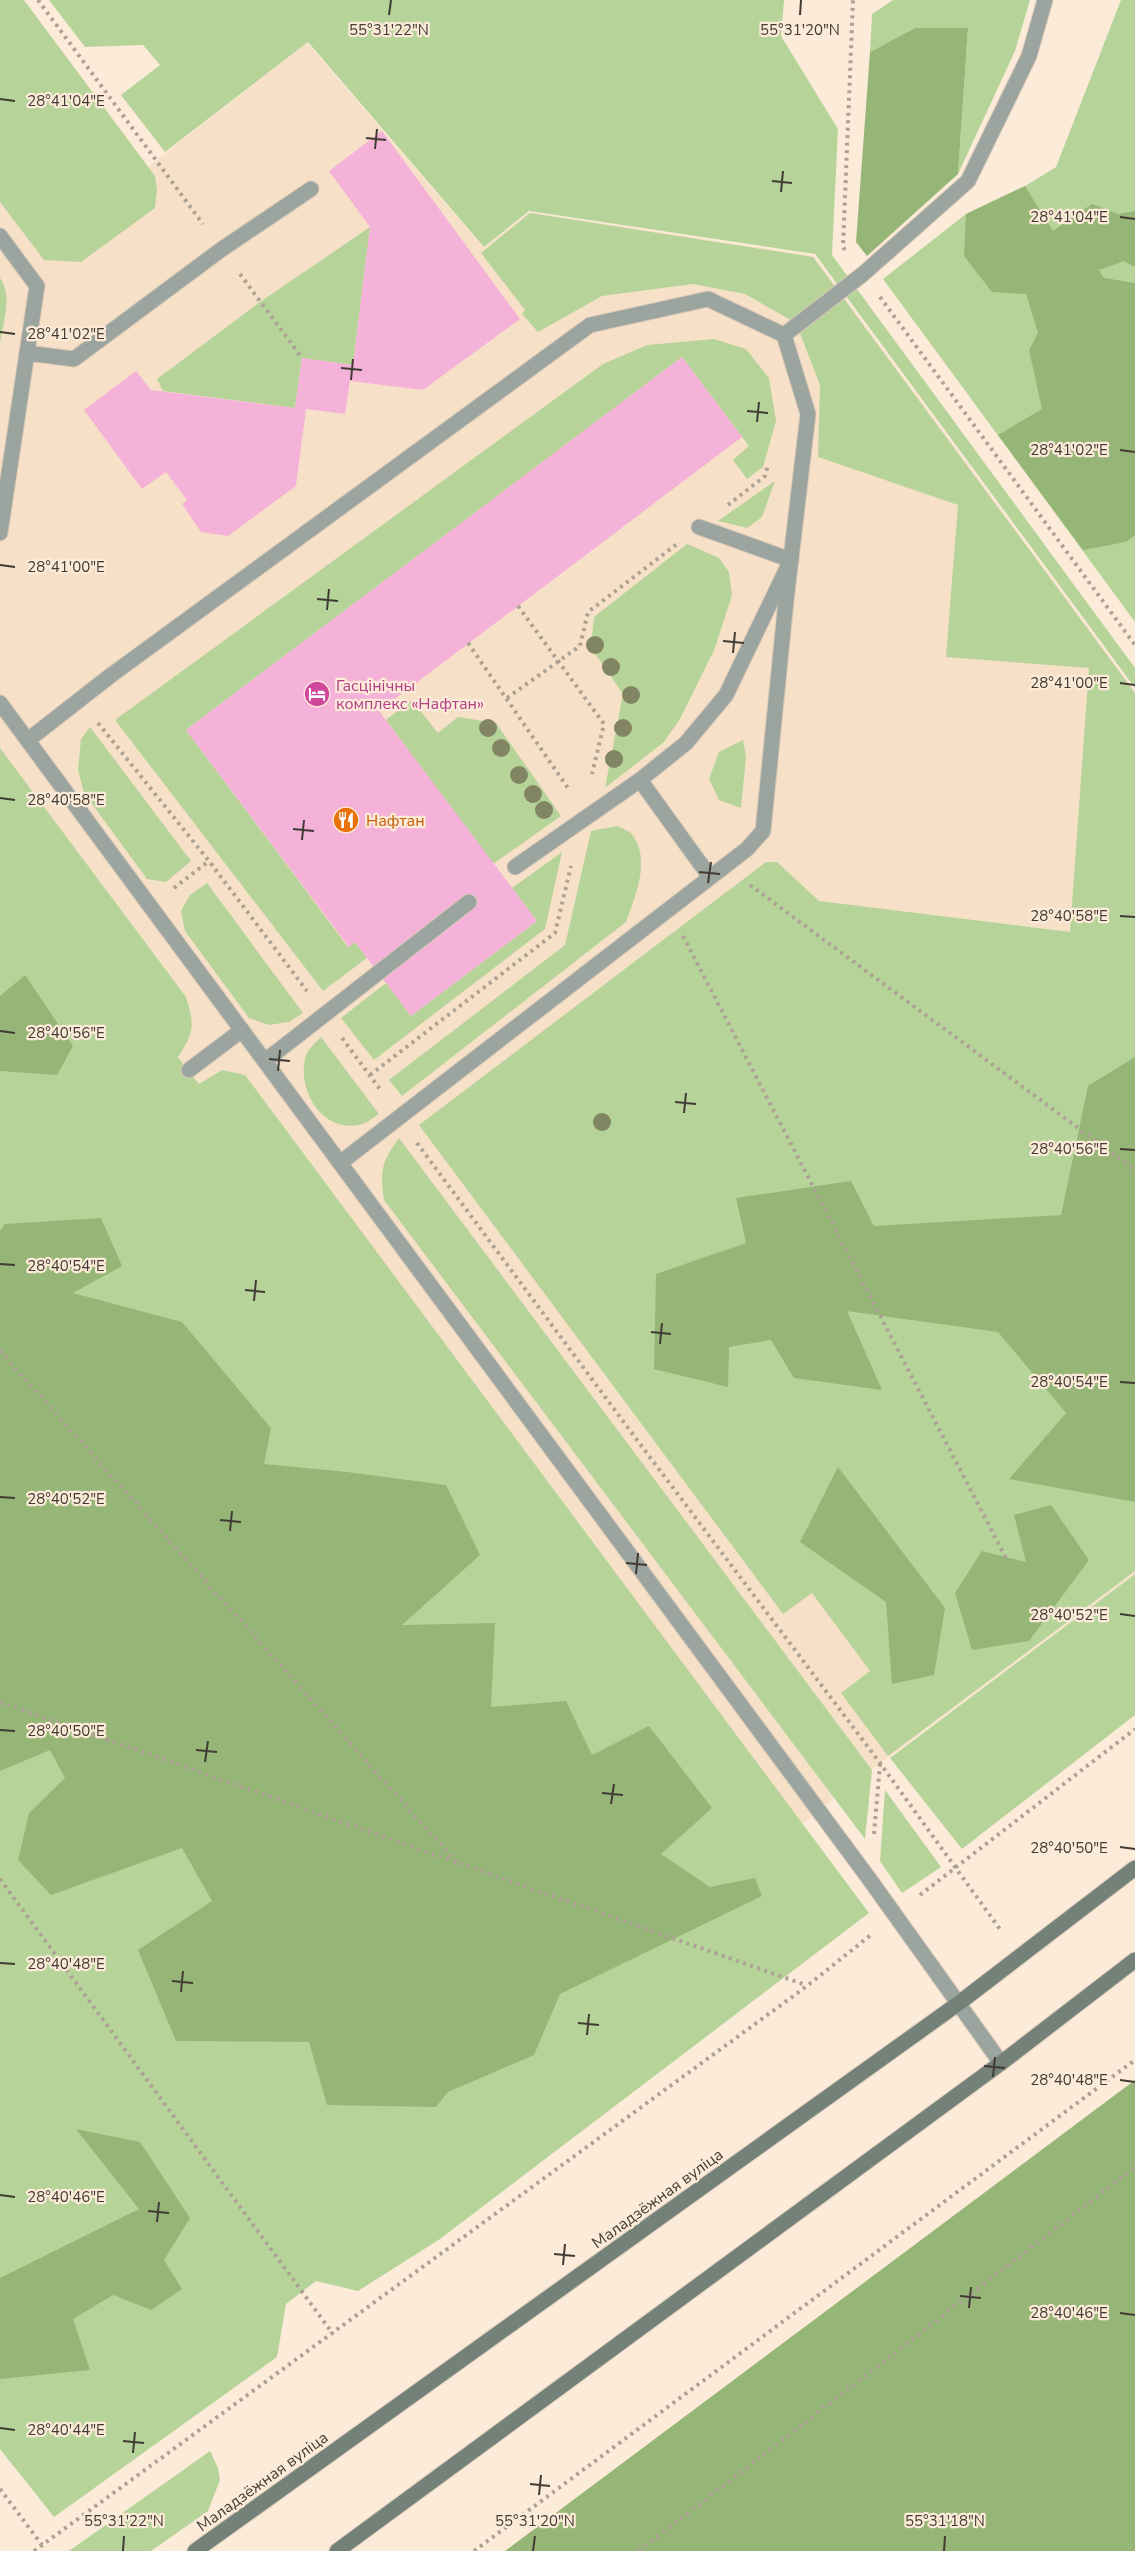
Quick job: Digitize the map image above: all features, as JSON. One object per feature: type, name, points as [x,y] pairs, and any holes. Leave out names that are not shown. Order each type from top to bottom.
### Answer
[{"type":"main road","name":"Маладзёжная вуліца","points":[[195,2551],[960,2003],[1135,1868]]},
{"type":"main road","points":[[337,2551],[1000,2063],[1135,1960]]},
{"type":"lane","points":[[784,335],[863,274],[969,181],[1029,56],[1045,0]]},
{"type":"lane","points":[[27,353],[74,359],[222,249],[311,189]]},
{"type":"lane","points":[[0,236],[37,286],[0,533]]},
{"type":"lane","points":[[27,740],[79,699],[590,325],[708,299],[784,335],[808,414],[764,831],[747,849],[340,1163]]},
{"type":"lane","points":[[699,526],[791,561]]},
{"type":"lane","points":[[515,867],[640,780],[686,743],[726,695],[791,561]]},
{"type":"lane","points":[[0,703],[896,1915],[1000,2063]]},
{"type":"lane","points":[[640,780],[710,877]]},
{"type":"lane","points":[[265,1061],[469,902]]},
{"type":"lane","points":[[189,1070],[242,1030]]},
{"type":"path","points":[[38,0],[302,358]]},
{"type":"path","points":[[853,0],[843,247],[1135,645]]},
{"type":"path","points":[[507,698],[580,646],[588,612],[765,476],[771,457]]},
{"type":"path","points":[[518,606],[549,646]]},
{"type":"path","points":[[468,644],[571,792]]},
{"type":"path","points":[[79,699],[209,861],[324,1014],[634,1436],[880,1763],[1020,1957]]},
{"type":"path","points":[[99,724],[108,717]]},
{"type":"path","points":[[150,906],[209,861]]},
{"type":"path","points":[[724,866],[1135,1170]]},
{"type":"path","points":[[669,909],[1008,1560]]},
{"type":"path","points":[[0,1351],[458,1863]]},
{"type":"path","points":[[0,1702],[807,1986]]},
{"type":"path","points":[[34,2551],[807,1986],[956,1866],[1135,1729]]},
{"type":"path","points":[[870,1880],[880,1763]]},
{"type":"path","points":[[0,1879],[333,2334]]},
{"type":"path","points":[[474,2551],[1135,2060]]},
{"type":"path","points":[[639,2551],[1135,2167]]},
{"type":"path","points":[[0,2489],[42,2545]]},
{"type":"shaded area","points":[[307,43],[484,248],[529,212],[814,256],[1135,691],[1135,1573],[834,1798],[770,1850],[0,816],[0,192],[43,249]]},
{"type":"green space","points":[[0,0],[24,0],[155,176],[157,190],[155,208],[81,262],[44,260],[0,202]]},
{"type":"green space","points":[[49,0],[784,0],[781,36],[838,129],[832,255],[1135,668],[1135,688],[815,254],[529,211],[484,247],[308,42],[165,152],[121,95],[160,65],[143,45],[85,47]]},
{"type":"green space","points":[[893,0],[1030,0],[1015,51],[958,174],[968,28],[915,28],[870,52],[872,14]]},
{"type":"green space","points":[[1121,0],[1135,0],[1135,622],[883,279],[966,214],[1025,186],[1056,167]]},
{"type":"green space","points":[[915,28],[968,28],[958,174],[867,256],[856,242],[870,52]]},
{"type":"green space","points":[[1025,186],[1053,231],[1092,204],[1118,214],[1135,211],[1135,267],[1124,261],[1099,270],[1104,278],[1135,283],[1135,535],[1126,542],[1083,550],[998,435],[1042,409],[1029,350],[1038,333],[1026,294],[992,292],[964,256],[966,214]]},
{"type":"green space","points":[[530,213],[813,257],[1135,693],[1135,1571],[888,1756],[841,1693],[870,1671],[812,1593],[783,1614],[419,1125],[766,862],[777,862],[819,901],[1070,932],[1089,668],[946,657],[958,505],[818,457],[820,385],[796,323],[745,294],[693,284],[602,296],[538,332],[522,314],[525,310],[481,253]]},
{"type":"green space","points":[[370,227],[353,365],[302,358],[295,408],[163,391],[157,379],[260,302]]},
{"type":"green space","points":[[0,278],[7,301],[0,343]]},
{"type":"green space","points":[[714,339],[746,349],[769,378],[776,421],[763,467],[747,479],[733,460],[749,446],[682,357],[186,730],[348,947],[355,942],[367,958],[323,991],[115,720],[603,364],[647,345]]},
{"type":"green space","points":[[775,481],[762,517],[747,528],[718,521]]},
{"type":"green space","points":[[687,544],[719,558],[729,572],[732,595],[715,648],[680,719],[664,742],[605,788],[623,694],[591,648],[594,617]]},
{"type":"green space","points":[[412,700],[438,733],[458,717],[496,723],[561,816],[493,864],[386,720]]},
{"type":"green space","points":[[90,727],[191,861],[166,882],[147,879],[84,793],[78,770],[81,739]]},
{"type":"green space","points":[[743,740],[746,757],[741,808],[719,800],[709,779],[719,752]]},
{"type":"green space","points":[[0,748],[186,997],[192,1022],[190,1035],[178,1057],[199,1084],[222,1070],[245,1075],[869,1913],[440,2239],[358,2291],[316,2281],[286,2304],[277,2357],[54,2517],[0,2449]]},
{"type":"green space","points":[[617,826],[632,834],[641,856],[640,879],[626,922],[402,1096],[389,1080],[565,945],[591,831]]},
{"type":"green space","points":[[562,852],[545,929],[374,1060],[341,1018],[386,983],[411,1016],[537,921],[512,888]]},
{"type":"green space","points":[[207,883],[303,1013],[289,1022],[269,1025],[249,1018],[185,931],[181,911],[190,895]]},
{"type":"green space","points":[[25,975],[73,1046],[57,1075],[0,1071],[0,996]]},
{"type":"green space","points":[[321,1037],[379,1114],[369,1121],[345,1125],[333,1122],[314,1105],[308,1093],[304,1068],[307,1053]]},
{"type":"green space","points":[[1135,1057],[1135,1502],[1009,1479],[1066,1413],[998,1332],[847,1311],[882,1390],[794,1378],[771,1340],[729,1347],[728,1387],[654,1369],[656,1274],[746,1243],[736,1198],[851,1181],[874,1226],[1061,1215],[1088,1086]]},
{"type":"green space","points":[[399,1138],[872,1770],[865,1839],[384,1200],[383,1167],[388,1154]]},
{"type":"green space","points":[[101,1218],[122,1266],[73,1293],[182,1322],[271,1428],[264,1464],[446,1485],[480,1555],[402,1625],[495,1623],[491,1707],[566,1701],[592,1755],[649,1726],[712,1808],[661,1854],[710,1887],[755,1878],[762,1896],[560,1994],[534,2055],[448,2092],[436,2107],[327,2105],[309,2042],[176,2041],[138,1950],[212,1901],[182,1848],[51,1895],[18,1860],[29,1813],[65,1778],[50,1750],[0,1771],[0,1231],[5,1224]]},
{"type":"green space","points":[[838,1467],[945,1608],[934,1675],[892,1684],[886,1602],[800,1542]]},
{"type":"green space","points":[[1051,1505],[1089,1560],[1029,1641],[972,1650],[955,1593],[982,1551],[1026,1562],[1014,1515]]},
{"type":"green space","points":[[1135,1574],[1135,1715],[962,1849],[890,1758]]},
{"type":"green space","points":[[885,1790],[941,1867],[902,1893],[880,1861]]},
{"type":"green space","points":[[1135,2080],[1135,2551],[505,2551]]},
{"type":"green space","points":[[76,2129],[140,2142],[190,2218],[164,2260],[182,2289],[151,2310],[113,2295],[73,2319],[90,2370],[0,2379],[0,2278],[139,2209]]},
{"type":"green space","points":[[210,2451],[218,2468],[220,2480],[208,2511],[151,2551],[69,2551]]},
{"type":"building","points":[[382,131],[520,319],[423,390],[350,381],[345,414],[306,409],[296,486],[228,536],[201,532],[182,504],[187,500],[166,472],[142,489],[84,410],[136,371],[151,390],[295,408],[302,358],[353,365],[370,227],[329,171]]},
{"type":"building","name":"Гасцінічны комплекс «Нафтан»","points":[[682,357],[742,437],[379,711],[537,921],[411,1016],[355,942],[349,947],[186,730]]},
{"type":"place","name":"Гасцінічны комплекс «Нафтан»","points":[[317,694]]},
{"type":"place","name":"Нафтан","points":[[346,820]]}]
